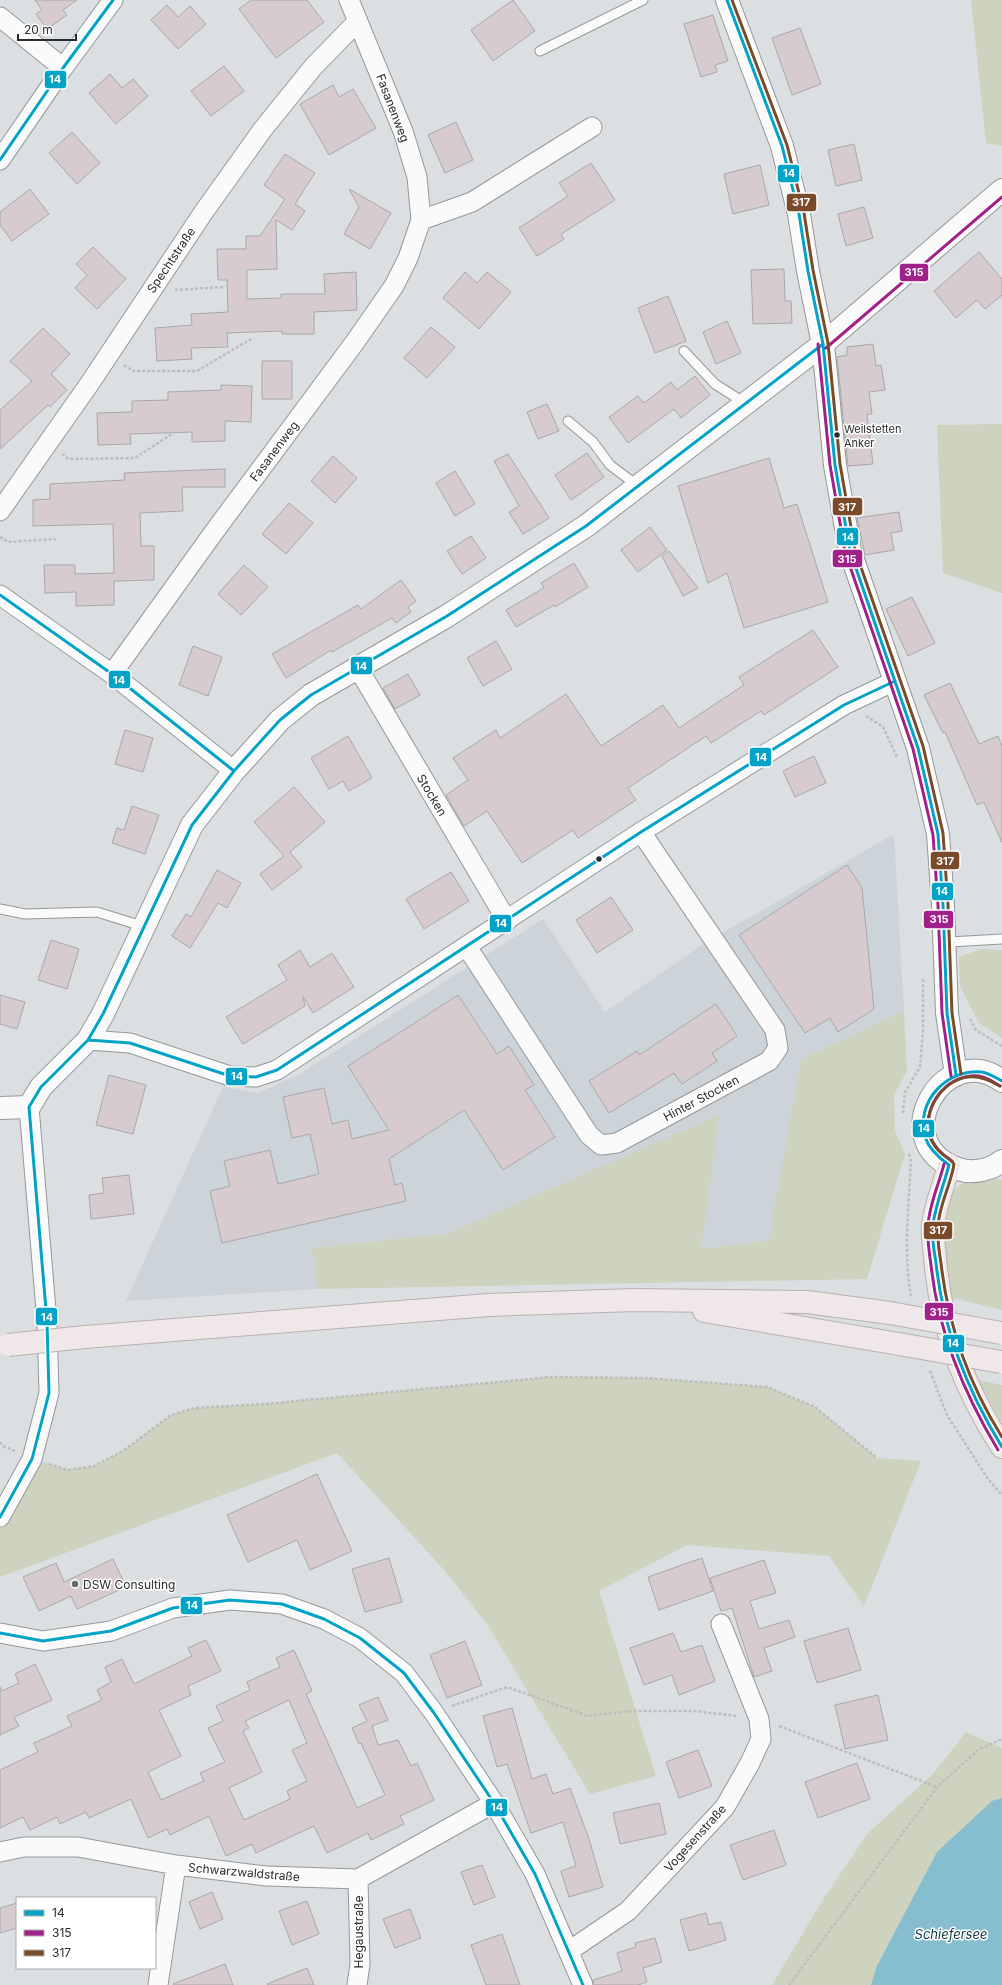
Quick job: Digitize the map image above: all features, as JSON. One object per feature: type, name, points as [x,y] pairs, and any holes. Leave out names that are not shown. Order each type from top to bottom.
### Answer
[{"type":"highway","points":[[949,1165],[933,1224],[937,1285],[948,1336],[968,1384],[991,1430],[1002,1447]]},
{"type":"highway","points":[[634,1300],[1002,1362]]},
{"type":"highway","points":[[4,1346],[85,1337],[489,1305],[634,1300],[807,1302],[890,1313],[1002,1333]]},
{"type":"street","points":[[0,160],[63,68],[113,0]]},
{"type":"street","name":"Fasanenweg","points":[[112,674],[214,532],[355,342],[394,286],[408,258],[421,220],[417,177],[403,131],[349,0]]},
{"type":"street","points":[[727,0],[782,146],[799,214],[808,271],[823,344],[835,465],[850,551],[918,748],[938,834],[947,1013],[956,1075]]},
{"type":"street","points":[[0,17],[63,68]]},
{"type":"street","name":"Spechtstraße","points":[[0,511],[109,355],[150,291],[263,129],[314,66],[358,21]]},
{"type":"street","points":[[421,220],[472,202],[592,127]]},
{"type":"street","points":[[0,1517],[32,1459],[49,1393],[46,1322],[29,1107],[41,1087],[88,1040],[103,1014],[142,926],[192,825],[234,771],[280,720],[311,695],[454,612],[586,526],[823,344],[1002,190]]},
{"type":"street","points":[[1,598],[112,674],[234,771]]},
{"type":"street","name":"Stocken","points":[[358,668],[507,921]]},
{"type":"street","points":[[88,1040],[130,1043],[230,1076],[256,1077],[278,1070],[641,832],[844,705],[895,681]]},
{"type":"street","name":"Hinter Stocken","points":[[467,947],[588,1134],[601,1145],[617,1143],[769,1062],[778,1048],[775,1030],[641,832]]},
{"type":"street","points":[[1002,1081],[984,1073],[970,1072],[956,1075],[942,1083],[931,1095],[924,1110],[923,1126],[927,1142],[933,1151],[949,1165],[965,1171],[981,1171],[997,1165],[1002,1161]]},
{"type":"street","points":[[0,1108],[29,1107]]},
{"type":"street","points":[[0,1632],[43,1641],[111,1631],[173,1608],[230,1600],[282,1604],[324,1619],[360,1638],[404,1673],[434,1713],[494,1803],[535,1874],[583,1985]]},
{"type":"street","name":"Vogesenstraße","points":[[569,1951],[628,1911],[724,1807],[750,1763],[761,1739],[759,1719],[721,1624]]},
{"type":"street","points":[[358,1879],[494,1803]]},
{"type":"street","name":"Schwarzwaldstraße","points":[[0,1852],[24,1847],[78,1847],[176,1866],[266,1876],[358,1879]]},
{"type":"street","points":[[158,1985],[176,1866]]},
{"type":"street","name":"Hegaustraße","points":[[356,1985],[360,1964],[358,1879]]},
{"type":"lane","points":[[540,51],[642,0]]},
{"type":"lane","points":[[684,351],[714,384],[745,403]]},
{"type":"lane","points":[[568,421],[593,442],[610,465],[638,486]]},
{"type":"lane","points":[[0,910],[25,914],[97,912],[142,926]]},
{"type":"lane","points":[[945,950],[949,942],[1002,939]]},
{"type":"path","points":[[150,291],[224,287]]},
{"type":"path","points":[[109,355],[132,372],[197,371],[251,339]]},
{"type":"path","points":[[46,444],[69,459],[135,458],[175,432]]},
{"type":"path","points":[[0,536],[8,542],[56,539]]},
{"type":"path","points":[[0,1442],[3,1446],[32,1459],[68,1470],[94,1466],[123,1451],[171,1415],[195,1408],[264,1404],[551,1377],[645,1378],[766,1387],[815,1407],[877,1458]]},
{"type":"path","points":[[434,1713],[507,1687],[588,1716],[634,1711],[694,1711],[759,1719],[937,1787]]},
{"type":"path","points":[[789,1985],[937,1787],[978,1750],[1002,1739]]},
{"type":"shaded area","points":[[894,834],[904,1011],[801,1059],[770,1240],[701,1249],[718,1116],[449,1233],[312,1248],[317,1289],[126,1301],[223,1087],[257,1093],[298,1075],[543,919],[605,1012],[705,943]]},
{"type":"green space","points":[[971,0],[1002,0],[1002,146],[986,143]]},
{"type":"green space","points":[[1002,424],[1002,593],[943,573],[937,425]]},
{"type":"green space","points":[[981,949],[1002,950],[1002,1038],[979,1023],[960,986],[959,957]]},
{"type":"green space","points":[[904,1011],[907,1071],[894,1096],[895,1131],[905,1154],[867,1279],[317,1289],[312,1248],[449,1233],[719,1115],[701,1249],[769,1240],[801,1059]]},
{"type":"green space","points":[[992,1177],[1002,1180],[1002,1310],[952,1298],[942,1225],[952,1191],[971,1178]]},
{"type":"green space","points":[[551,1377],[645,1378],[767,1387],[815,1407],[877,1458],[921,1461],[864,1606],[829,1556],[687,1545],[599,1591],[656,1776],[590,1794],[487,1624],[445,1571],[337,1453],[0,1577],[0,1514],[32,1459],[68,1470],[94,1466],[123,1451],[171,1415],[195,1408],[264,1404]]},
{"type":"green space","points":[[978,1380],[1002,1385],[1002,1423]]},
{"type":"green space","points":[[966,1732],[1002,1748],[1002,1985],[772,1985],[824,1898],[868,1833],[933,1774]]},
{"type":"water","name":"Schiefersee","points":[[1002,1798],[1002,1985],[871,1985],[877,1966],[937,1852],[992,1801]]},
{"type":"building","points":[[35,0],[77,0],[63,10],[67,15],[47,29],[36,14],[42,10]]},
{"type":"building","points":[[251,0],[307,0],[324,22],[276,58],[239,9]]},
{"type":"building","points":[[513,0],[535,31],[493,61],[471,30]]},
{"type":"building","points":[[167,5],[178,17],[190,6],[206,24],[178,49],[151,20]]},
{"type":"building","points":[[713,15],[728,61],[715,65],[717,72],[701,77],[684,24]]},
{"type":"building","points":[[800,28],[821,84],[792,95],[772,38]]},
{"type":"building","points":[[224,66],[244,91],[211,116],[191,91]]},
{"type":"building","points":[[110,74],[122,88],[133,79],[148,96],[116,124],[89,93]]},
{"type":"building","points":[[333,85],[339,97],[353,89],[376,128],[329,155],[300,104]]},
{"type":"building","points":[[456,122],[473,160],[445,173],[428,135]]},
{"type":"building","points":[[72,132],[100,163],[77,184],[49,153]]},
{"type":"building","points":[[854,144],[862,180],[836,186],[828,150]]},
{"type":"building","points":[[285,154],[315,173],[295,204],[305,211],[292,230],[276,220],[277,269],[247,270],[247,299],[281,298],[281,294],[325,294],[324,274],[356,272],[357,310],[314,312],[314,334],[282,334],[282,331],[227,333],[228,347],[191,348],[192,359],[157,361],[155,328],[192,325],[191,314],[228,312],[227,280],[218,280],[217,249],[246,249],[246,236],[260,236],[285,199],[264,185]]},
{"type":"building","points":[[591,163],[615,200],[561,234],[564,239],[537,256],[519,228],[568,196],[559,183]]},
{"type":"building","points":[[760,165],[769,205],[733,214],[724,174]]},
{"type":"building","points":[[30,189],[49,214],[12,241],[0,225],[0,212]]},
{"type":"building","points":[[349,189],[391,213],[370,249],[344,234],[359,207]]},
{"type":"building","points":[[864,207],[873,238],[846,246],[838,214]]},
{"type":"building","points":[[93,247],[126,279],[97,309],[75,288],[87,275],[76,264]]},
{"type":"building","points":[[979,252],[1002,279],[1002,295],[985,309],[977,300],[956,318],[934,291]]},
{"type":"building","points":[[784,269],[785,301],[791,301],[792,323],[753,324],[751,270]]},
{"type":"building","points":[[465,272],[477,283],[487,272],[511,292],[479,329],[443,298]]},
{"type":"building","points":[[668,296],[686,341],[655,353],[638,308]]},
{"type":"building","points":[[727,321],[741,353],[716,364],[703,332]]},
{"type":"building","points":[[431,327],[455,347],[427,378],[404,358]]},
{"type":"building","points":[[43,328],[70,354],[51,374],[67,390],[50,407],[48,405],[0,449],[0,410],[32,381],[10,361]]},
{"type":"building","points":[[873,344],[876,366],[881,365],[885,390],[869,392],[872,414],[867,414],[873,464],[848,466],[837,357],[847,355],[847,347]]},
{"type":"building","points":[[262,361],[292,361],[292,399],[262,399]]},
{"type":"building","points":[[695,376],[710,395],[681,418],[674,409],[628,443],[609,417],[638,396],[644,403],[671,382],[677,390]]},
{"type":"building","points":[[221,385],[252,386],[251,422],[225,421],[225,441],[192,442],[192,432],[130,434],[131,444],[98,445],[97,413],[132,412],[132,401],[168,400],[168,392],[221,390]]},
{"type":"building","points":[[547,404],[559,431],[538,439],[527,412]]},
{"type":"building","points":[[587,453],[604,477],[571,500],[555,475]]},
{"type":"building","points":[[508,454],[549,518],[523,534],[509,512],[519,506],[494,461]]},
{"type":"building","points":[[333,456],[357,478],[335,503],[311,481]]},
{"type":"building","points":[[769,458],[784,508],[797,504],[828,602],[744,628],[727,573],[708,583],[678,486]]},
{"type":"building","points":[[225,469],[225,487],[182,487],[183,511],[140,513],[141,546],[154,546],[154,580],[114,581],[114,605],[76,606],[76,592],[45,593],[44,565],[75,565],[75,574],[114,573],[113,524],[33,526],[33,500],[50,499],[50,484],[125,480],[124,473]]},
{"type":"building","points":[[455,471],[475,504],[455,516],[436,483]]},
{"type":"building","points":[[289,503],[313,523],[286,554],[262,534]]},
{"type":"building","points":[[899,512],[902,531],[891,533],[894,550],[865,555],[857,518]]},
{"type":"building","points":[[650,527],[667,550],[638,572],[621,550]]},
{"type":"building","points":[[471,536],[486,558],[462,574],[447,551]]},
{"type":"building","points":[[669,551],[698,588],[683,596],[662,556]]},
{"type":"building","points":[[574,563],[588,587],[555,607],[554,605],[516,627],[506,610],[544,588],[541,583]]},
{"type":"building","points":[[244,565],[268,587],[241,615],[218,594]]},
{"type":"building","points":[[401,580],[416,601],[408,607],[411,612],[396,623],[392,618],[332,652],[331,650],[286,678],[272,654],[358,605],[361,609]]},
{"type":"building","points":[[912,597],[935,643],[908,656],[886,609]]},
{"type":"building","points":[[813,630],[838,667],[764,715],[761,711],[711,743],[706,736],[628,788],[636,800],[578,838],[573,830],[522,863],[487,811],[464,826],[446,795],[468,780],[453,758],[496,730],[500,738],[566,694],[601,746],[663,705],[679,728],[744,685],[739,677]]},
{"type":"building","points":[[496,641],[512,669],[483,686],[467,658]]},
{"type":"building","points":[[193,646],[222,657],[208,696],[179,685]]},
{"type":"building","points":[[408,674],[420,695],[395,709],[383,688]]},
{"type":"building","points":[[950,683],[979,744],[998,736],[1002,746],[1002,843],[984,802],[977,805],[945,732],[943,733],[924,695]]},
{"type":"building","points":[[125,730],[153,738],[143,772],[115,764]]},
{"type":"building","points":[[348,736],[372,778],[349,791],[343,781],[329,789],[311,758]]},
{"type":"building","points":[[814,756],[826,783],[795,797],[783,771]]},
{"type":"building","points":[[294,787],[325,822],[290,852],[302,867],[272,890],[260,874],[284,856],[254,822]]},
{"type":"building","points":[[132,806],[159,815],[145,854],[112,843],[117,828],[124,830]]},
{"type":"building","points":[[847,865],[862,888],[874,1009],[838,1032],[830,1018],[805,1033],[739,935]]},
{"type":"building","points":[[217,870],[241,883],[227,908],[218,903],[190,948],[172,936],[186,914],[191,917]]},
{"type":"building","points":[[451,872],[469,901],[424,929],[406,899]]},
{"type":"building","points":[[611,897],[633,930],[597,953],[576,920]]},
{"type":"building","points":[[51,940],[79,949],[67,989],[38,980]]},
{"type":"building","points":[[300,950],[310,967],[332,953],[354,987],[313,1013],[303,997],[305,1006],[243,1044],[226,1017],[287,980],[278,965]]},
{"type":"building","points":[[0,995],[25,1002],[17,1029],[0,1024]]},
{"type":"building","points":[[458,995],[497,1054],[509,1046],[534,1085],[525,1090],[555,1137],[503,1170],[464,1110],[389,1159],[395,1185],[402,1183],[406,1201],[222,1243],[210,1191],[230,1186],[224,1161],[270,1150],[278,1184],[319,1174],[310,1134],[292,1138],[283,1097],[324,1088],[332,1124],[348,1120],[352,1139],[389,1130],[348,1066]]},
{"type":"building","points":[[716,1004],[737,1036],[712,1053],[717,1061],[682,1084],[674,1073],[609,1113],[589,1081],[637,1051],[639,1055]]},
{"type":"building","points":[[109,1075],[146,1085],[133,1134],[96,1125]]},
{"type":"building","points":[[129,1175],[134,1214],[91,1219],[89,1195],[104,1193],[102,1178]]},
{"type":"building","points":[[317,1474],[352,1551],[310,1570],[297,1540],[248,1562],[227,1515]]},
{"type":"building","points":[[389,1558],[402,1602],[365,1612],[352,1569]]},
{"type":"building","points":[[702,1558],[713,1591],[659,1610],[648,1577]]},
{"type":"building","name":"DSW Consulting","points":[[113,1559],[126,1587],[77,1609],[71,1596],[39,1611],[23,1577],[56,1563],[64,1582]]},
{"type":"building","points":[[764,1560],[776,1593],[750,1601],[759,1629],[789,1620],[795,1637],[764,1648],[772,1671],[754,1677],[732,1608],[721,1611],[710,1578]]},
{"type":"building","points":[[848,1628],[861,1670],[817,1683],[804,1641]]},
{"type":"building","points":[[673,1633],[681,1652],[702,1645],[715,1681],[679,1695],[672,1675],[644,1685],[630,1648]]},
{"type":"building","points":[[206,1640],[221,1671],[188,1686],[191,1695],[159,1710],[181,1756],[148,1772],[161,1800],[204,1781],[200,1773],[225,1762],[208,1728],[223,1721],[216,1706],[250,1690],[247,1682],[280,1667],[276,1658],[294,1650],[312,1691],[306,1694],[357,1808],[385,1795],[361,1743],[359,1744],[352,1728],[367,1721],[359,1705],[378,1697],[388,1720],[372,1726],[378,1745],[398,1740],[411,1766],[417,1763],[434,1800],[400,1816],[404,1824],[371,1840],[368,1833],[327,1853],[314,1826],[256,1853],[252,1844],[226,1856],[209,1816],[170,1835],[167,1829],[148,1838],[131,1799],[89,1818],[86,1812],[60,1824],[57,1817],[30,1830],[23,1817],[0,1828],[0,1770],[38,1752],[34,1743],[72,1726],[67,1716],[102,1700],[97,1690],[111,1682],[105,1667],[122,1659],[134,1684],[192,1656],[188,1648]],"holes":[[[289,1700],[307,1743],[292,1750],[307,1781],[287,1791],[290,1799],[244,1820],[229,1788],[262,1772],[243,1731],[249,1728],[245,1721]]]},
{"type":"building","points":[[465,1641],[482,1685],[447,1698],[430,1655]]},
{"type":"building","points":[[35,1664],[52,1700],[14,1717],[19,1726],[0,1735],[0,1687],[2,1691],[19,1683],[15,1674]]},
{"type":"building","points":[[878,1695],[888,1740],[845,1749],[835,1705]]},
{"type":"building","points":[[512,1708],[532,1779],[546,1774],[553,1794],[570,1788],[588,1836],[603,1887],[569,1897],[561,1871],[576,1866],[563,1822],[531,1833],[507,1764],[497,1767],[483,1716]]},
{"type":"building","points":[[698,1750],[712,1786],[679,1798],[666,1762]]},
{"type":"building","points":[[857,1763],[870,1799],[818,1818],[805,1782]]},
{"type":"building","points":[[659,1803],[666,1834],[620,1844],[613,1813]]},
{"type":"building","points":[[774,1830],[786,1865],[743,1880],[730,1845]]},
{"type":"building","points":[[482,1865],[495,1897],[474,1905],[461,1872]]},
{"type":"building","points":[[212,1892],[223,1919],[200,1929],[189,1902]]},
{"type":"building","points":[[307,1901],[319,1934],[292,1945],[279,1911]]},
{"type":"building","points":[[16,1903],[16,1928],[0,1933],[0,1908]]},
{"type":"building","points":[[410,1909],[421,1938],[395,1948],[383,1919]]},
{"type":"building","points":[[706,1913],[709,1925],[721,1922],[726,1940],[689,1951],[680,1920]]},
{"type":"building","points":[[502,1934],[520,1985],[486,1985],[471,1945]]},
{"type":"building","points":[[655,1938],[662,1962],[643,1968],[647,1982],[638,1985],[594,1985],[593,1980],[622,1971],[617,1953],[636,1947],[635,1943]]},
{"type":"building","points":[[225,1964],[233,1985],[173,1984]]},
{"type":"building","points":[[307,1968],[314,1985],[267,1984]]},
{"type":"transit line","name":"14","points":[[0,160],[63,68],[113,0]]},
{"type":"transit line","name":"14","points":[[727,0],[782,146],[799,214],[808,271],[823,344],[835,465],[850,551],[918,748],[938,834],[943,905],[947,1013],[956,1075]]},
{"type":"transit line","name":"317","points":[[732,0],[787,145],[804,213],[813,270],[828,343],[840,464],[855,550],[923,746],[943,833],[948,905],[952,1013],[961,1074]]},
{"type":"transit line","name":"315","points":[[826,348],[1002,197]]},
{"type":"transit line","name":"315","points":[[818,344],[830,465],[845,552],[913,749],[933,835],[938,905],[942,1013],[951,1076]]},
{"type":"transit line","name":"14","points":[[29,1107],[41,1087],[88,1040],[103,1014],[192,825],[234,771],[280,720],[311,695],[447,616],[586,526],[823,344]]},
{"type":"transit line","name":"14","points":[[0,595],[112,674],[234,771]]},
{"type":"transit line","name":"14","points":[[88,1040],[130,1043],[230,1076],[256,1077],[277,1070],[641,832],[844,705],[895,681]]},
{"type":"transit line","name":"14","points":[[1002,1081],[990,1074],[982,1072],[969,1072],[957,1076],[946,1082],[929,1100],[923,1124],[925,1137],[929,1145],[938,1156],[949,1165],[936,1209],[932,1229],[939,1288],[944,1312],[958,1359],[978,1404],[1002,1447]]},
{"type":"transit line","name":"315","points":[[952,1161],[936,1147],[931,1139],[928,1124],[934,1101],[950,1084],[960,1078],[971,1076],[983,1077],[1000,1086]]},
{"type":"transit line","name":"317","points":[[1000,1086],[977,1077],[959,1079],[950,1084],[942,1091],[931,1108],[928,1118],[928,1127],[930,1137],[936,1147],[954,1164],[940,1210],[938,1231],[944,1286],[949,1309],[955,1332],[970,1375],[990,1417],[1002,1437]]},
{"type":"transit line","name":"14","points":[[0,1517],[32,1459],[49,1393],[47,1322],[29,1107]]},
{"type":"transit line","name":"315","points":[[944,1164],[932,1202],[928,1226],[928,1246],[934,1290],[946,1338],[963,1384],[998,1450]]},
{"type":"transit line","name":"14","points":[[0,1633],[43,1641],[111,1631],[173,1608],[230,1600],[282,1604],[324,1619],[360,1638],[404,1673],[434,1713],[494,1803],[535,1874],[583,1985]]},
{"type":"place","name":"Weilstetten Anker","points":[[837,435]]},
{"type":"place","name":"DSW Consulting","points":[[75,1584]]}]
